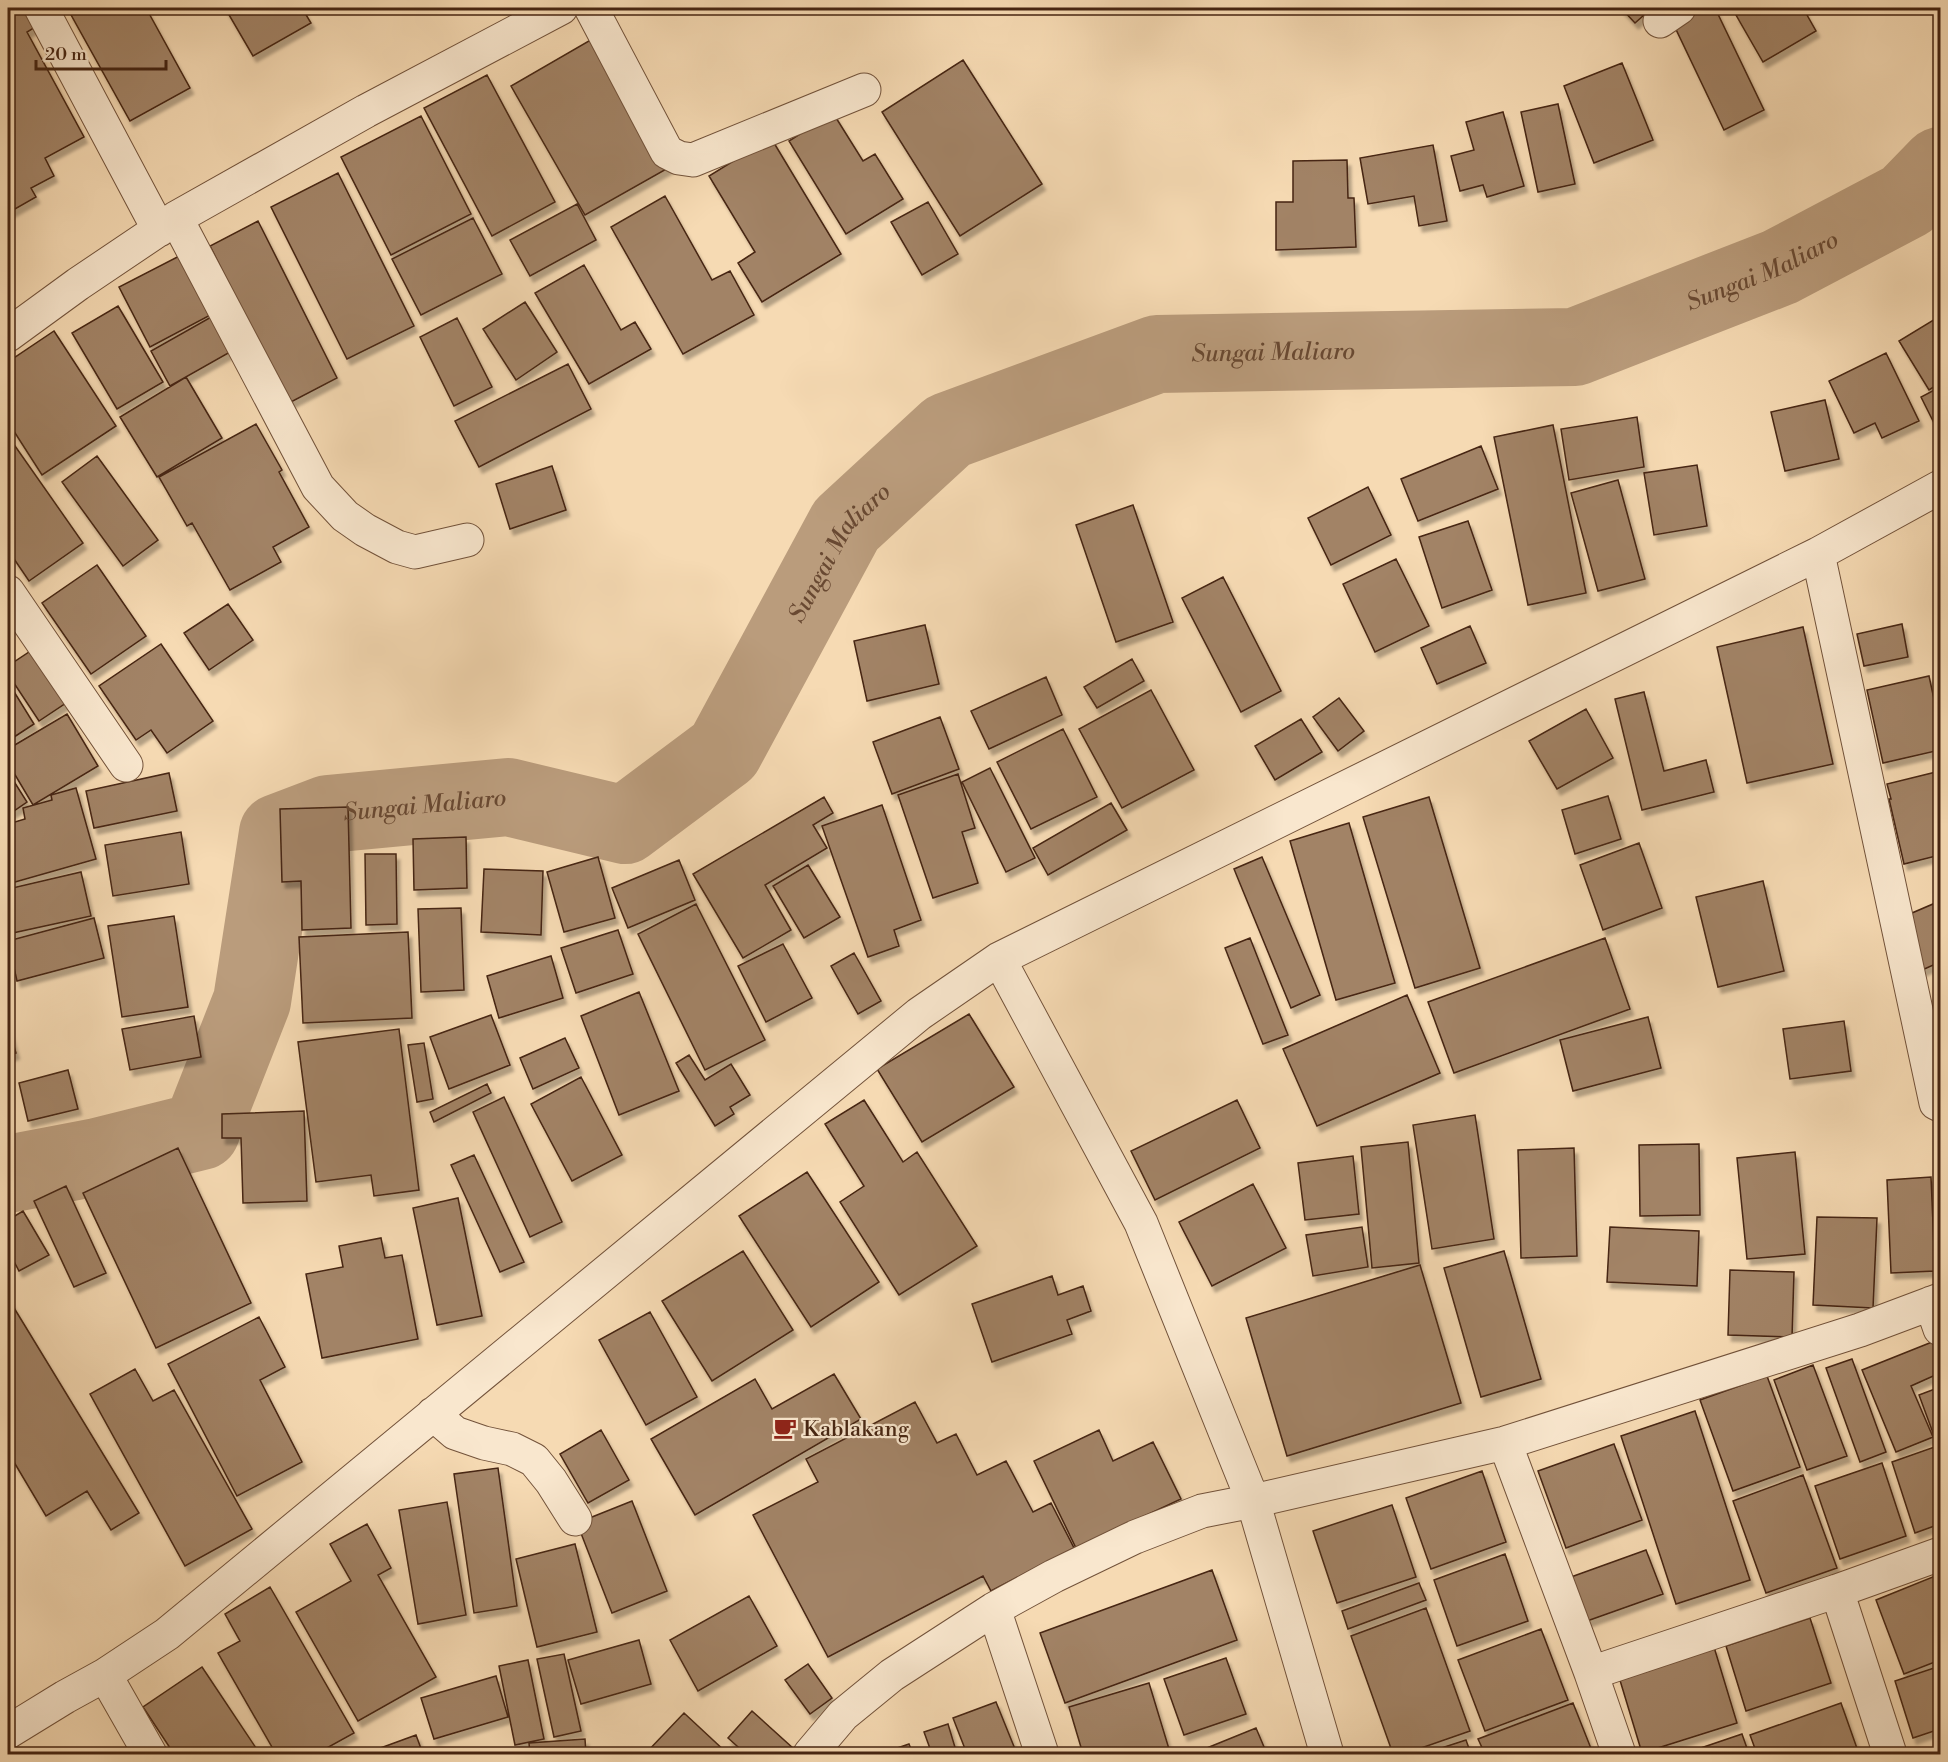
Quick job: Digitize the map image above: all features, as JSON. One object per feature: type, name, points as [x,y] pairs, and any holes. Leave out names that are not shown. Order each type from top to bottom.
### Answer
[{"type":"street","points":[[41,8],[325,494],[345,516],[365,530],[398,547],[415,552],[467,540]]},
{"type":"street","points":[[8,335],[167,224],[366,111],[561,8]]},
{"type":"street","points":[[591,8],[667,152],[679,158],[693,160],[864,90]]},
{"type":"street","points":[[8,1732],[65,1696],[105,1675],[167,1634],[919,1014],[999,959],[1818,554],[1941,487]]},
{"type":"street","points":[[1818,554],[1936,1103],[1941,1106]]},
{"type":"street","points":[[8,592],[126,765]]},
{"type":"street","points":[[999,959],[1141,1223],[1253,1501],[1327,1755]]},
{"type":"street","points":[[810,1755],[843,1715],[892,1675],[994,1609],[1054,1576],[1135,1537],[1202,1511],[1505,1443],[1860,1330],[1938,1311]]},
{"type":"street","points":[[433,1414],[455,1433],[512,1449],[534,1460],[551,1481],[575,1519]]},
{"type":"street","points":[[1505,1443],[1591,1673],[1619,1755]]},
{"type":"street","points":[[1591,1673],[1941,1554]]},
{"type":"street","points":[[1837,1591],[1890,1755]]},
{"type":"street","points":[[994,1609],[1042,1755]]},
{"type":"street","points":[[105,1675],[150,1755]]},
{"type":"building","points":[[8,8],[34,8],[42,23],[27,32],[84,137],[45,158],[54,176],[31,188],[36,197],[8,213]]},
{"type":"building","points":[[80,8],[146,8],[190,88],[130,121],[70,13]]},
{"type":"building","points":[[225,8],[302,8],[311,23],[253,56]]},
{"type":"building","points":[[1621,8],[1652,8],[1635,23]]},
{"type":"building","points":[[1699,8],[1715,8],[1764,110],[1724,130],[1672,21]]},
{"type":"building","points":[[1749,8],[1803,8],[1816,31],[1763,62],[1736,15]]},
{"type":"building","points":[[594,38],[670,167],[585,215],[511,86]]},
{"type":"building","points":[[963,60],[1042,184],[960,236],[882,112]]},
{"type":"building","points":[[1622,63],[1653,140],[1594,163],[1564,86]]},
{"type":"building","points":[[487,75],[555,202],[492,236],[424,108]]},
{"type":"building","points":[[1558,104],[1575,184],[1538,192],[1521,112]]},
{"type":"building","points":[[1503,112],[1524,186],[1487,197],[1483,185],[1460,191],[1451,156],[1474,150],[1466,122]]},
{"type":"building","points":[[833,113],[863,161],[875,154],[903,199],[846,234],[789,141]]},
{"type":"building","points":[[421,116],[471,214],[391,255],[341,157]]},
{"type":"building","points":[[771,138],[841,254],[762,302],[738,263],[755,252],[709,176]]},
{"type":"building","points":[[1433,145],[1447,221],[1419,226],[1414,196],[1368,204],[1360,158]]},
{"type":"building","points":[[1347,160],[1348,198],[1354,198],[1356,247],[1276,250],[1276,202],[1293,202],[1293,161]]},
{"type":"building","points":[[338,173],[414,326],[347,359],[271,207]]},
{"type":"building","points":[[665,196],[712,280],[730,271],[754,315],[683,354],[611,227]]},
{"type":"building","points":[[928,202],[958,254],[922,275],[891,222]]},
{"type":"building","points":[[577,204],[596,240],[530,276],[510,240]]},
{"type":"building","points":[[473,218],[502,274],[421,315],[392,259]]},
{"type":"building","points":[[258,221],[337,378],[289,403],[210,246]]},
{"type":"building","points":[[187,252],[218,311],[150,347],[119,287]]},
{"type":"building","points":[[584,265],[621,330],[635,322],[651,349],[589,384],[535,293]]},
{"type":"building","points":[[525,302],[557,352],[516,380],[483,329]]},
{"type":"building","points":[[118,306],[163,382],[117,409],[72,333]]},
{"type":"building","points":[[220,312],[239,347],[170,386],[151,351]]},
{"type":"building","points":[[1940,316],[1940,383],[1929,390],[1899,341]]},
{"type":"building","points":[[457,318],[492,387],[454,406],[420,337]]},
{"type":"building","points":[[54,331],[116,426],[42,475],[8,422],[8,362]]},
{"type":"building","points":[[1886,353],[1919,421],[1882,438],[1875,423],[1854,433],[1829,381]]},
{"type":"building","points":[[568,364],[591,409],[479,467],[455,421]]},
{"type":"building","points":[[186,377],[222,438],[157,477],[120,417]]},
{"type":"building","points":[[1940,387],[1940,422],[1935,425],[1921,397]]},
{"type":"building","points":[[1825,400],[1839,459],[1785,471],[1771,412]]},
{"type":"building","points":[[1637,417],[1644,467],[1569,480],[1561,429]]},
{"type":"building","points":[[256,424],[282,470],[279,472],[309,527],[273,547],[281,562],[230,590],[192,523],[187,526],[159,477]]},
{"type":"building","points":[[1553,425],[1586,593],[1528,605],[1494,437]]},
{"type":"building","points":[[8,436],[83,543],[29,581],[8,550]]},
{"type":"building","points":[[1481,446],[1498,489],[1418,521],[1401,479]]},
{"type":"building","points":[[97,456],[158,540],[123,566],[62,482]]},
{"type":"building","points":[[1697,465],[1707,526],[1654,535],[1644,473]]},
{"type":"building","points":[[552,466],[566,510],[510,529],[496,484]]},
{"type":"building","points":[[1618,480],[1645,579],[1598,591],[1571,493]]},
{"type":"building","points":[[1368,487],[1391,535],[1331,565],[1308,518]]},
{"type":"building","points":[[1133,505],[1173,622],[1116,642],[1076,525]]},
{"type":"building","points":[[1468,521],[1492,590],[1442,608],[1419,537]]},
{"type":"building","points":[[1396,559],[1429,626],[1375,652],[1343,584]]},
{"type":"building","points":[[97,565],[146,636],[91,674],[42,603]]},
{"type":"building","points":[[1223,577],[1281,691],[1241,712],[1182,598]]},
{"type":"building","points":[[228,604],[253,640],[209,670],[184,633]]},
{"type":"building","points":[[1902,624],[1908,657],[1864,666],[1857,634]]},
{"type":"building","points":[[925,625],[939,684],[867,701],[854,641]]},
{"type":"building","points":[[1470,626],[1486,663],[1437,684],[1421,648]]},
{"type":"building","points":[[1803,627],[1833,764],[1747,783],[1717,647]]},
{"type":"building","points":[[161,644],[213,721],[167,753],[151,730],[136,740],[99,686]]},
{"type":"building","points":[[35,648],[69,701],[39,721],[8,674],[8,666]]},
{"type":"building","points":[[1132,659],[1144,681],[1097,708],[1084,687]]},
{"type":"building","points":[[1929,676],[1940,727],[1940,750],[1883,763],[1867,690]]},
{"type":"building","points":[[1046,677],[1062,715],[989,749],[971,711]]},
{"type":"building","points":[[8,682],[34,724],[8,741]]},
{"type":"building","points":[[1151,690],[1194,770],[1122,808],[1079,729]]},
{"type":"building","points":[[1644,692],[1664,771],[1706,760],[1714,792],[1642,810],[1615,699]]},
{"type":"building","points":[[1339,698],[1364,731],[1338,751],[1313,717]]},
{"type":"building","points":[[1586,709],[1613,758],[1557,789],[1529,741]]},
{"type":"building","points":[[67,714],[98,766],[33,805],[8,763],[8,749]]},
{"type":"building","points":[[940,717],[959,769],[892,794],[873,742]]},
{"type":"building","points":[[1301,719],[1322,752],[1275,780],[1255,746]]},
{"type":"building","points":[[1063,729],[1097,797],[1031,829],[997,762]]},
{"type":"building","points":[[990,768],[1035,858],[1006,872],[962,782]]},
{"type":"building","points":[[1940,771],[1940,855],[1904,864],[1887,784]]},
{"type":"building","points":[[8,772],[27,802],[8,815]]},
{"type":"building","points":[[169,773],[177,811],[94,828],[86,791]]},
{"type":"building","points":[[958,774],[975,828],[962,832],[978,883],[933,898],[898,795]]},
{"type":"building","points":[[76,788],[96,859],[8,884],[8,824],[25,819],[23,808],[52,800],[51,795]]},
{"type":"building","points":[[1608,796],[1621,839],[1575,854],[1562,810]]},
{"type":"building","points":[[824,797],[833,813],[813,825],[827,848],[765,885],[791,930],[743,958],[693,874]]},
{"type":"building","points":[[1429,797],[1480,968],[1415,988],[1363,817]]},
{"type":"building","points":[[1111,803],[1127,830],[1048,875],[1033,848]]},
{"type":"building","points":[[882,805],[921,920],[894,930],[899,946],[868,957],[822,826]]},
{"type":"building","points":[[348,807],[351,928],[302,930],[301,881],[282,882],[280,809]]},
{"type":"building","points":[[1349,823],[1395,983],[1336,1000],[1290,841]]},
{"type":"building","points":[[181,832],[189,884],[113,896],[105,845]]},
{"type":"building","points":[[466,837],[467,888],[414,890],[413,839]]},
{"type":"building","points":[[1639,843],[1662,908],[1603,930],[1580,865]]},
{"type":"building","points":[[365,854],[396,854],[397,924],[366,925]]},
{"type":"building","points":[[598,857],[615,918],[564,932],[547,872]]},
{"type":"building","points":[[1262,857],[1320,995],[1291,1008],[1234,869]]},
{"type":"building","points":[[679,860],[695,900],[628,928],[612,888]]},
{"type":"building","points":[[808,865],[840,917],[804,938],[773,886]]},
{"type":"building","points":[[484,869],[543,871],[541,935],[481,932]]},
{"type":"building","points":[[81,872],[91,916],[8,934],[8,889]]},
{"type":"building","points":[[1763,881],[1784,971],[1718,987],[1696,897]]},
{"type":"building","points":[[1940,901],[1940,962],[1920,971],[1898,919]]},
{"type":"building","points":[[696,904],[765,1040],[705,1070],[638,934]]},
{"type":"building","points":[[461,908],[464,990],[421,992],[418,909]]},
{"type":"building","points":[[174,916],[188,1007],[122,1017],[108,926]]},
{"type":"building","points":[[94,918],[104,958],[17,981],[8,941]]},
{"type":"building","points":[[618,930],[633,974],[576,993],[561,948]]},
{"type":"building","points":[[408,932],[412,1018],[303,1023],[299,937]]},
{"type":"building","points":[[1250,938],[1288,1035],[1263,1044],[1225,948]]},
{"type":"building","points":[[1605,938],[1630,1009],[1454,1073],[1428,1002]]},
{"type":"building","points":[[783,944],[812,998],[766,1022],[738,966]]},
{"type":"building","points":[[854,953],[881,1001],[858,1014],[831,966]]},
{"type":"building","points":[[551,956],[563,998],[499,1018],[487,976]]},
{"type":"building","points":[[639,992],[679,1091],[619,1115],[581,1016]]},
{"type":"building","points":[[1407,995],[1440,1073],[1317,1126],[1283,1049]]},
{"type":"building","points":[[969,1014],[1014,1087],[922,1142],[877,1069]]},
{"type":"building","points":[[491,1015],[510,1065],[449,1089],[430,1037]]},
{"type":"building","points":[[194,1016],[201,1057],[130,1070],[122,1029]]},
{"type":"building","points":[[1648,1017],[1661,1068],[1573,1091],[1560,1040]]},
{"type":"building","points":[[1844,1021],[1851,1071],[1790,1079],[1783,1029]]},
{"type":"building","points":[[8,1026],[16,1053],[8,1056]]},
{"type":"building","points":[[399,1029],[419,1190],[374,1196],[371,1175],[316,1182],[298,1042]]},
{"type":"building","points":[[565,1038],[579,1068],[533,1089],[520,1058]]},
{"type":"building","points":[[424,1043],[433,1099],[417,1102],[408,1045]]},
{"type":"building","points":[[689,1055],[705,1080],[731,1064],[750,1095],[730,1107],[734,1114],[715,1126],[676,1063]]},
{"type":"building","points":[[68,1070],[78,1109],[28,1121],[19,1083]]},
{"type":"building","points":[[581,1077],[622,1155],[572,1181],[531,1104]]},
{"type":"building","points":[[487,1084],[491,1093],[434,1122],[430,1112]]},
{"type":"building","points":[[504,1097],[562,1222],[530,1237],[473,1112]]},
{"type":"building","points":[[864,1100],[903,1162],[917,1152],[977,1246],[899,1295],[840,1202],[864,1186],[825,1124]]},
{"type":"building","points":[[1237,1100],[1260,1148],[1155,1200],[1131,1151]]},
{"type":"building","points":[[304,1111],[307,1201],[243,1203],[241,1138],[222,1138],[222,1114]]},
{"type":"building","points":[[1475,1115],[1494,1239],[1432,1249],[1413,1125]]},
{"type":"building","points":[[1408,1142],[1419,1263],[1372,1268],[1361,1147]]},
{"type":"building","points":[[1699,1144],[1700,1215],[1640,1216],[1639,1145]]},
{"type":"building","points":[[178,1148],[251,1303],[156,1348],[83,1193]]},
{"type":"building","points":[[1574,1148],[1577,1256],[1521,1258],[1518,1150]]},
{"type":"building","points":[[1795,1152],[1805,1254],[1747,1259],[1737,1158]]},
{"type":"building","points":[[474,1155],[524,1262],[500,1272],[451,1165]]},
{"type":"building","points":[[1353,1156],[1359,1214],[1305,1220],[1298,1163]]},
{"type":"building","points":[[807,1172],[879,1282],[811,1327],[739,1216]]},
{"type":"building","points":[[1931,1177],[1935,1271],[1891,1273],[1887,1180]]},
{"type":"building","points":[[1253,1184],[1286,1248],[1212,1286],[1179,1222]]},
{"type":"building","points":[[66,1186],[106,1273],[74,1287],[34,1201]]},
{"type":"building","points":[[458,1198],[482,1316],[437,1325],[413,1208]]},
{"type":"building","points":[[23,1211],[49,1255],[19,1271],[8,1250],[8,1220]]},
{"type":"building","points":[[1817,1217],[1877,1218],[1873,1308],[1813,1305]]},
{"type":"building","points":[[1362,1227],[1368,1267],[1313,1276],[1306,1235]]},
{"type":"building","points":[[1610,1227],[1699,1231],[1697,1286],[1607,1282]]},
{"type":"building","points":[[381,1238],[385,1258],[402,1255],[418,1339],[322,1358],[306,1274],[343,1267],[339,1246]]},
{"type":"building","points":[[743,1251],[793,1330],[712,1381],[662,1301]]},
{"type":"building","points":[[1504,1251],[1541,1379],[1481,1397],[1444,1268]]},
{"type":"building","points":[[1420,1265],[1461,1403],[1287,1456],[1246,1318]]},
{"type":"building","points":[[1730,1270],[1794,1272],[1792,1337],[1728,1335]]},
{"type":"building","points":[[1052,1276],[1058,1295],[1083,1286],[1091,1311],[1067,1320],[1072,1334],[992,1362],[972,1304]]},
{"type":"building","points":[[8,1298],[139,1513],[111,1530],[87,1491],[46,1516],[8,1452]]},
{"type":"building","points":[[650,1312],[697,1397],[646,1425],[599,1340]]},
{"type":"building","points":[[259,1317],[285,1367],[260,1380],[302,1462],[237,1496],[168,1364]]},
{"type":"building","points":[[1937,1340],[1940,1347],[1940,1373],[1911,1386],[1933,1437],[1896,1452],[1862,1370]]},
{"type":"building","points":[[1852,1359],[1886,1452],[1860,1462],[1826,1368]]},
{"type":"building","points":[[1813,1365],[1847,1456],[1807,1470],[1774,1380]]},
{"type":"building","points":[[135,1369],[153,1401],[174,1390],[252,1529],[185,1566],[90,1394]]},
{"type":"building","points":[[834,1374],[861,1419],[695,1515],[651,1439],[755,1379],[772,1409]]},
{"type":"building","points":[[1767,1376],[1800,1467],[1733,1491],[1700,1400]]},
{"type":"building","points":[[1940,1387],[1940,1439],[1936,1441],[1919,1395]]},
{"type":"building","points":[[915,1402],[937,1443],[956,1434],[977,1475],[1006,1461],[1033,1512],[1051,1503],[1074,1548],[991,1591],[983,1576],[828,1657],[753,1515],[818,1482],[806,1459]]},
{"type":"building","points":[[1695,1411],[1750,1580],[1676,1604],[1621,1436]]},
{"type":"building","points":[[601,1430],[629,1480],[588,1503],[560,1454]]},
{"type":"building","points":[[1099,1430],[1113,1461],[1153,1442],[1181,1499],[1076,1548],[1034,1461]]},
{"type":"building","points":[[1614,1444],[1642,1520],[1566,1548],[1538,1471]]},
{"type":"building","points":[[1940,1445],[1940,1524],[1915,1533],[1892,1462]]},
{"type":"building","points":[[1882,1463],[1906,1536],[1840,1559],[1815,1486]]},
{"type":"building","points":[[498,1468],[517,1606],[474,1613],[454,1474]]},
{"type":"building","points":[[1482,1471],[1506,1542],[1431,1569],[1406,1498]]},
{"type":"building","points":[[1803,1475],[1837,1568],[1766,1593],[1733,1501]]},
{"type":"building","points":[[632,1501],[667,1591],[612,1613],[577,1523]]},
{"type":"building","points":[[447,1502],[466,1615],[418,1624],[399,1510]]},
{"type":"building","points":[[1392,1505],[1416,1577],[1337,1603],[1313,1531]]},
{"type":"building","points":[[367,1524],[391,1568],[378,1575],[436,1677],[358,1721],[296,1612],[351,1581],[330,1544]]},
{"type":"building","points":[[575,1544],[597,1632],[537,1647],[516,1559]]},
{"type":"building","points":[[1646,1550],[1663,1594],[1587,1621],[1571,1577]]},
{"type":"building","points":[[1505,1554],[1528,1621],[1457,1646],[1434,1580]]},
{"type":"building","points":[[1212,1570],[1237,1640],[1065,1703],[1040,1633]]},
{"type":"building","points":[[1940,1574],[1940,1660],[1904,1674],[1876,1600]]},
{"type":"building","points":[[1419,1583],[1426,1600],[1348,1629],[1342,1611]]},
{"type":"building","points":[[270,1587],[354,1733],[316,1754],[276,1754],[218,1653],[240,1641],[225,1614]]},
{"type":"building","points":[[749,1596],[777,1646],[698,1691],[670,1640]]},
{"type":"building","points":[[1426,1608],[1470,1731],[1404,1754],[1393,1754],[1351,1636]]},
{"type":"building","points":[[1810,1618],[1831,1683],[1746,1711],[1726,1646]]},
{"type":"building","points":[[1541,1629],[1568,1700],[1485,1731],[1458,1660]]},
{"type":"building","points":[[639,1640],[651,1684],[581,1704],[568,1660]]},
{"type":"building","points":[[1714,1647],[1737,1723],[1642,1753],[1619,1677]]},
{"type":"building","points":[[564,1654],[581,1731],[554,1737],[537,1659]]},
{"type":"building","points":[[1226,1658],[1246,1714],[1184,1735],[1164,1679]]},
{"type":"building","points":[[528,1660],[544,1739],[515,1745],[499,1666]]},
{"type":"building","points":[[808,1664],[832,1698],[810,1714],[785,1680]]},
{"type":"building","points":[[1940,1666],[1940,1729],[1913,1738],[1895,1681]]},
{"type":"building","points":[[202,1667],[260,1754],[174,1754],[143,1707]]},
{"type":"building","points":[[496,1676],[508,1717],[434,1739],[421,1698]]},
{"type":"building","points":[[1149,1683],[1169,1749],[1151,1754],[1083,1754],[1069,1707]]},
{"type":"building","points":[[996,1702],[1017,1754],[967,1754],[953,1718]]},
{"type":"building","points":[[1573,1703],[1592,1751],[1583,1754],[1485,1754],[1478,1739]]},
{"type":"building","points":[[1841,1703],[1859,1754],[1757,1754],[1750,1735]]},
{"type":"building","points":[[752,1711],[794,1749],[789,1754],[746,1754],[728,1738]]},
{"type":"building","points":[[684,1713],[728,1754],[645,1754]]},
{"type":"building","points":[[948,1724],[957,1754],[932,1754],[924,1732]]},
{"type":"building","points":[[1256,1728],[1267,1754],[1192,1754]]},
{"type":"building","points":[[1742,1734],[1749,1754],[1683,1754]]},
{"type":"building","points":[[416,1735],[423,1754],[364,1754]]},
{"type":"building","points":[[585,1739],[586,1754],[530,1754],[529,1743]]},
{"type":"building","points":[[1466,1740],[1471,1754],[1423,1754]]},
{"type":"building","points":[[909,1744],[913,1754],[880,1754]]},
{"type":"building","points":[[1940,1746],[1940,1754],[1918,1754]]},
{"type":"building","points":[[1177,1748],[1179,1754],[1160,1754]]},
{"type":"building","points":[[515,1752],[515,1754],[485,1754]]},
{"type":"waterway","name":"Sungai Maliaro","points":[[8,1174],[97,1157],[201,1131],[252,1001],[278,833],[328,814],[508,797],[625,825],[724,751],[846,525],[948,431],[1157,354],[1575,347],[1780,267],[1907,200],[1940,166]]},
{"type":"place","name":"Kablakang","points":[[785,1428]]}]
